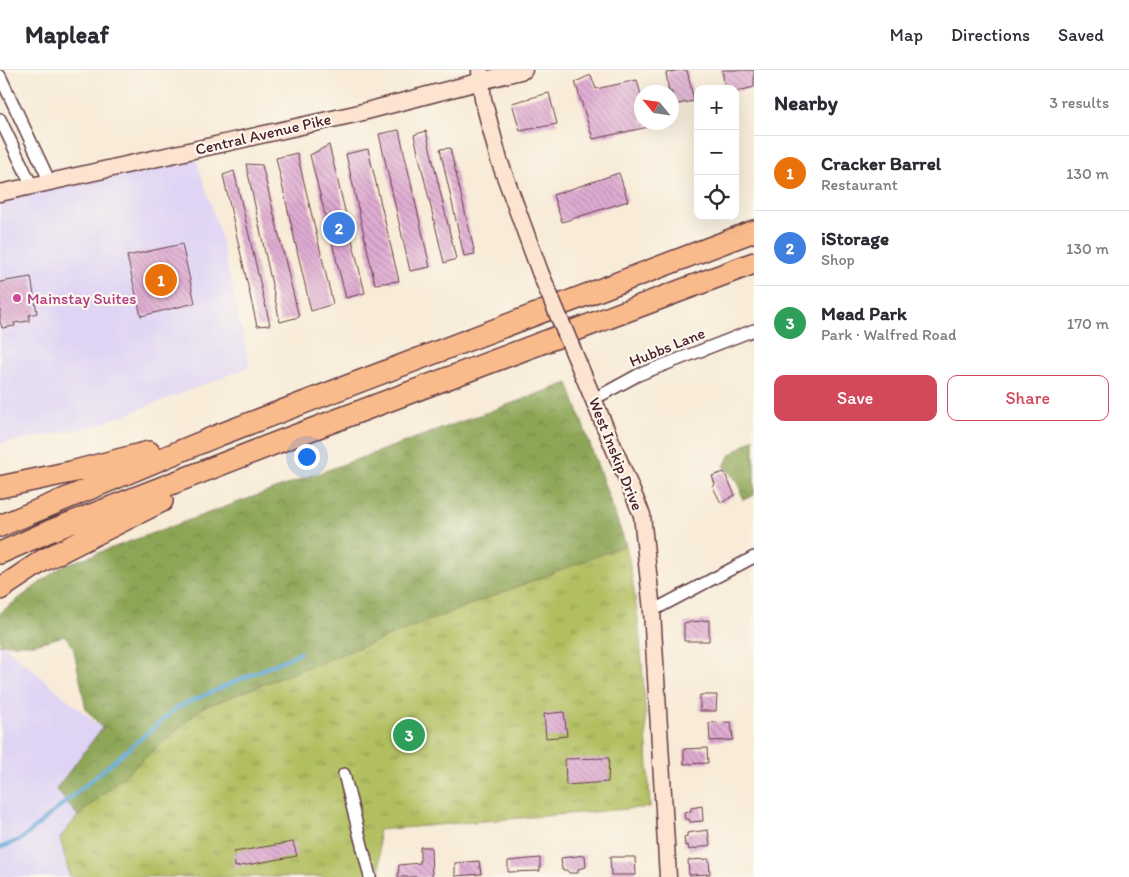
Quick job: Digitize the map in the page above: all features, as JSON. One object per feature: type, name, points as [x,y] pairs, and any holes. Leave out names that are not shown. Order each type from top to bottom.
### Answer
[{"type":"highway","points":[[0,526],[219,435],[754,231]]},
{"type":"highway","points":[[0,554],[50,531],[281,441],[754,263]]},
{"type":"highway","points":[[0,487],[71,472],[219,435]]},
{"type":"highway","points":[[0,589],[42,561],[281,441]]},
{"type":"street","name":"Central Avenue Pike","points":[[0,193],[354,114],[481,75],[524,70]]},
{"type":"street","name":"West Inskip Drive","points":[[481,75],[483,99],[499,160],[540,272],[642,515],[652,611],[668,877]]},
{"type":"street","points":[[0,76],[50,182]]},
{"type":"street","points":[[0,119],[32,186]]},
{"type":"street","name":"Hubbs Lane","points":[[594,399],[638,375],[754,330]]},
{"type":"street","points":[[652,611],[754,557]]},
{"type":"street","points":[[344,774],[370,877]]},
{"type":"shaded area","points":[[195,155],[219,230],[250,367],[93,427],[0,444],[0,199]]},
{"type":"shaded area","points":[[2,644],[141,761],[61,838],[70,877],[0,877],[0,645]]},
{"type":"green space","points":[[568,383],[626,545],[202,708],[78,816],[56,789],[102,728],[86,709],[73,646],[65,636],[34,644],[0,645],[0,613],[62,566]]},
{"type":"green space","points":[[754,438],[754,495],[743,500],[738,482],[724,467],[729,456]]},
{"type":"green space","points":[[626,545],[637,610],[640,642],[650,807],[378,830],[381,877],[70,877],[60,838],[78,816],[202,708]]},
{"type":"building","points":[[687,70],[694,101],[679,104],[679,85],[668,85],[666,73]]},
{"type":"building","points":[[722,70],[754,70],[754,87],[739,91],[739,85],[724,85]]},
{"type":"building","points":[[591,75],[596,89],[637,80],[638,85],[634,85],[634,130],[593,139],[575,82]]},
{"type":"building","points":[[549,93],[557,124],[520,131],[512,103]]},
{"type":"building","points":[[399,130],[430,267],[410,271],[379,134]]},
{"type":"building","points":[[426,131],[456,259],[444,263],[414,135]]},
{"type":"building","points":[[329,145],[365,293],[346,298],[310,155]]},
{"type":"building","points":[[450,148],[475,254],[464,256],[440,149]]},
{"type":"building","points":[[368,149],[399,281],[375,284],[346,154]]},
{"type":"building","points":[[297,153],[333,304],[311,311],[276,158]]},
{"type":"building","points":[[246,164],[262,165],[299,317],[280,322]]},
{"type":"building","points":[[234,171],[270,325],[257,326],[223,175]]},
{"type":"building","points":[[619,173],[628,201],[562,222],[553,195]]},
{"type":"building","points":[[182,244],[195,303],[141,316],[127,256]]},
{"type":"building","name":"Mainstay Suites","points":[[31,277],[37,313],[29,315],[29,321],[14,323],[15,326],[2,328],[0,321],[0,282]]},
{"type":"building","points":[[724,472],[735,495],[721,503],[713,487],[715,484],[712,476]]},
{"type":"building","points":[[709,620],[709,641],[684,641],[684,623]]},
{"type":"building","points":[[700,695],[717,695],[716,711],[700,711]]},
{"type":"building","points":[[564,712],[567,736],[546,738],[544,714]]},
{"type":"building","points":[[731,722],[733,740],[710,741],[709,723]]},
{"type":"building","points":[[707,748],[708,763],[684,764],[684,749]]},
{"type":"building","points":[[609,758],[608,782],[566,785],[565,759]]},
{"type":"building","points":[[702,806],[703,821],[690,822],[689,819],[685,819],[684,812],[691,811],[691,808]]},
{"type":"building","points":[[708,830],[710,845],[689,850],[688,845],[685,846],[684,837],[687,836],[687,833]]},
{"type":"building","points":[[293,842],[297,856],[235,867],[234,852]]},
{"type":"building","points":[[420,847],[431,847],[432,877],[398,877],[399,865],[420,863]]},
{"type":"building","points":[[585,855],[586,867],[578,869],[578,873],[569,873],[567,870],[562,870],[561,858]]},
{"type":"building","points":[[610,857],[635,857],[636,875],[611,875]]},
{"type":"building","points":[[540,858],[540,871],[508,872],[508,861]]},
{"type":"building","points":[[709,859],[710,874],[689,875],[688,860]]},
{"type":"building","points":[[479,861],[481,874],[455,876],[455,863]]},
{"type":"waterway","points":[[0,848],[23,838],[178,707],[300,653]]},
{"type":"place","name":"iStorage","points":[[339,228]]},
{"type":"place","name":"Cracker Barrel","points":[[161,280]]},
{"type":"place","name":"Mainstay Suites","points":[[17,298]]},
{"type":"place","name":"Mead Park","points":[[409,735]]}]
